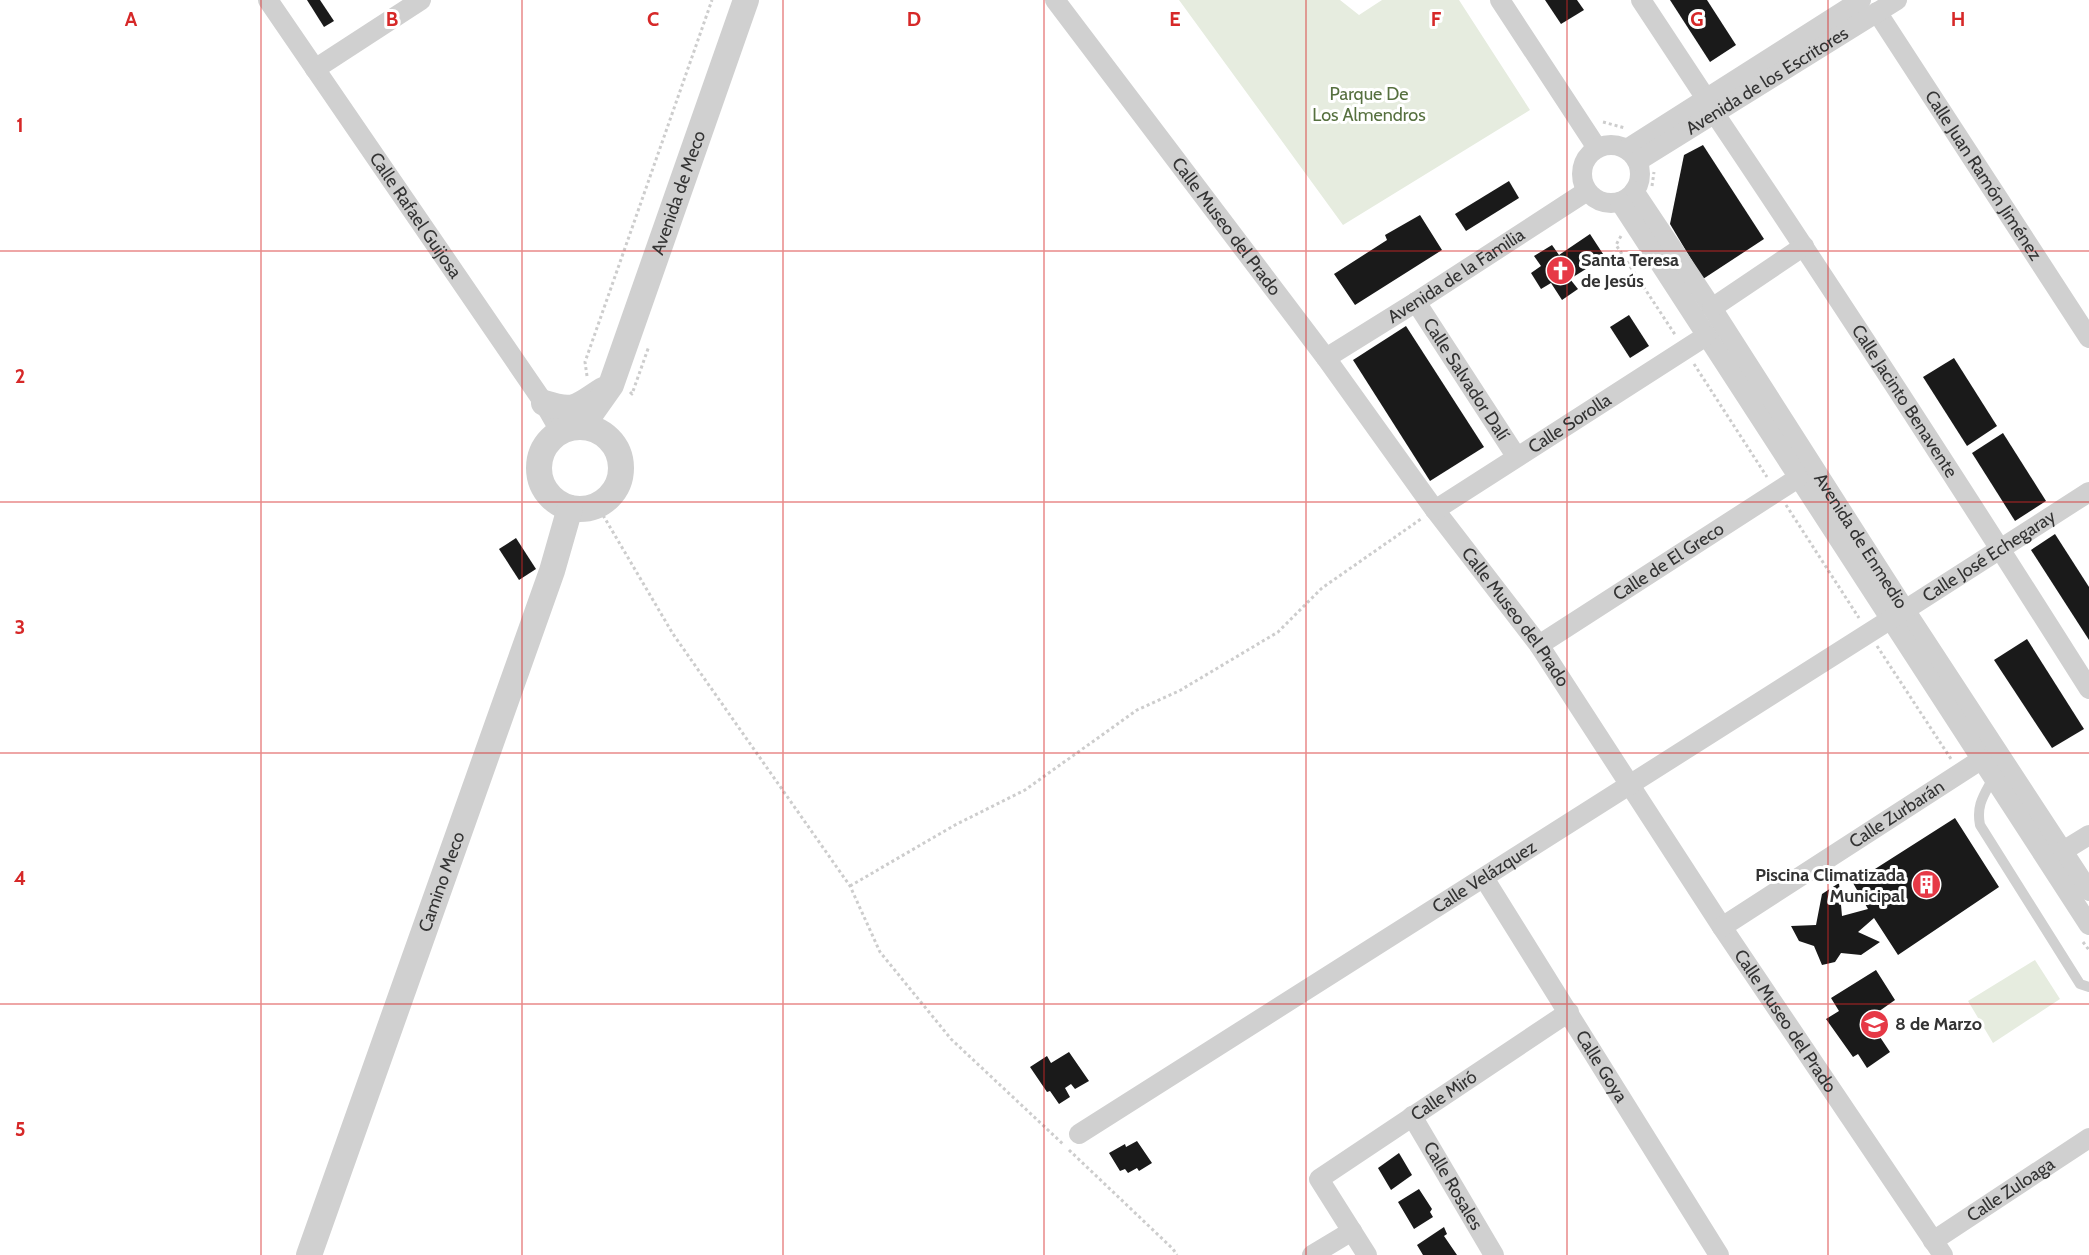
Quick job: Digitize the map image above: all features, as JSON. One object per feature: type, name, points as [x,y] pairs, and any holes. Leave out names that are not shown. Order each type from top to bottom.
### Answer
[{"type":"street","name":"Calle Rafael Guijosa","points":[[268,0],[544,403],[571,429]]},
{"type":"street","points":[[315,69],[421,0]]},
{"type":"street","name":"Avenida de Meco","points":[[571,429],[599,382],[746,0]]},
{"type":"street","name":"Calle Museo del Prado","points":[[1055,0],[1326,358],[1435,510],[1539,645],[1933,1249]]},
{"type":"street","points":[[1500,0],[1597,148]]},
{"type":"street","name":"Calle Jacinto Benavente","points":[[1641,0],[1804,246],[2089,689]]},
{"type":"street","name":"Avenida de los Escritores","points":[[1711,107],[1861,0]]},
{"type":"street","name":"Avenida de los Escritores","points":[[1632,155],[1897,0]]},
{"type":"street","name":"Calle Juan Ramón Jiménez","points":[[1877,12],[2089,338]]},
{"type":"street","points":[[1611,144],[1632,155],[1640,177],[1627,196],[1601,202],[1587,191],[1581,173],[1583,164],[1586,157],[1597,148],[1611,144]]},
{"type":"street","name":"Avenida de la Familia","points":[[1326,358],[1587,191]]},
{"type":"street","name":"Avenida de Enmedio","points":[[1627,196],[1712,308],[1898,615],[1993,778],[2089,925]]},
{"type":"street","name":"Avenida de Enmedio","points":[[1627,196],[1706,336],[1798,478],[1898,615],[2089,891]]},
{"type":"street","points":[[1712,308],[1804,246]]},
{"type":"street","name":"Calle Salvador Dalí","points":[[1416,302],[1516,456]]},
{"type":"street","name":"Calle Sorolla","points":[[1435,510],[1706,336]]},
{"type":"street","points":[[544,403],[565,410],[576,408],[599,382]]},
{"type":"street","name":"Avenida de Meco","points":[[599,382],[613,443]]},
{"type":"street","points":[[571,429],[594,429],[613,443],[619,454],[620,478],[607,499],[597,506],[584,509],[570,508],[557,502],[547,493],[540,480],[538,466],[549,440],[571,429]]},
{"type":"street","name":"Calle de El Greco","points":[[1539,645],[1798,478]]},
{"type":"street","name":"Calle José Echegaray","points":[[1898,615],[2089,492]]},
{"type":"street","name":"Camino Meco","points":[[309,1255],[552,571],[570,508]]},
{"type":"street","name":"Calle Velázquez","points":[[1079,1134],[1898,615]]},
{"type":"street","name":"Calle Zurbarán","points":[[1722,927],[1982,759]]},
{"type":"street","points":[[2063,851],[2089,835]]},
{"type":"street","name":"Calle Goya","points":[[1484,878],[1719,1255]]},
{"type":"street","name":"Calle Miró","points":[[1352,1231],[1319,1179],[1569,1012]]},
{"type":"street","name":"Calle Rosales","points":[[1412,1116],[1494,1255]]},
{"type":"street","name":"Calle Zuloaga","points":[[1933,1249],[2089,1138]]},
{"type":"street","points":[[1312,1255],[1352,1231],[1367,1255]]},
{"type":"lane","points":[[1993,778],[1980,802],[1978,814],[1980,825],[2080,984],[2089,987]]},
{"type":"path","points":[[599,382],[585,362],[712,0]]},
{"type":"path","points":[[597,506],[673,634],[850,886],[880,952],[951,1039],[1113,1191],[1177,1255]]},
{"type":"path","points":[[850,886],[955,825],[1024,790],[1137,711],[1179,692],[1278,632],[1322,588],[1435,510]]},
{"type":"green space","name":"Parque De Los Almendros","points":[[1179,0],[1340,0],[1359,15],[1382,0],[1459,0],[1530,110],[1343,225]]},
{"type":"green space","points":[[2035,960],[2060,999],[1993,1043],[1968,1001]]},
{"type":"building","points":[[307,0],[320,0],[334,21],[324,27]]},
{"type":"building","points":[[1545,0],[1577,0],[1584,10],[1561,24]]},
{"type":"building","points":[[1670,0],[1707,0],[1736,45],[1710,62]]},
{"type":"building","points":[[1703,145],[1764,239],[1703,279],[1670,224],[1684,155]]},
{"type":"building","points":[[1509,181],[1519,198],[1466,231],[1455,214]]},
{"type":"building","points":[[1420,215],[1442,250],[1355,305],[1334,274],[1387,240],[1385,235]]},
{"type":"building","name":"Santa Teresa de Jesús","points":[[1590,234],[1605,257],[1570,279],[1578,289],[1562,300],[1551,283],[1541,289],[1531,273],[1541,266],[1534,256],[1552,245],[1559,255]]},
{"type":"building","points":[[1629,315],[1649,346],[1630,358],[1610,327]]},
{"type":"building","points":[[1406,326],[1484,447],[1430,481],[1353,360]]},
{"type":"building","points":[[1954,358],[1997,426],[1967,446],[1923,377]]},
{"type":"building","points":[[2003,433],[2046,501],[2015,521],[1972,453]]},
{"type":"building","points":[[2055,534],[2089,587],[2089,640],[2031,550]]},
{"type":"building","points":[[516,538],[536,569],[519,580],[499,549]]},
{"type":"building","points":[[2027,639],[2084,729],[2052,748],[1994,660]]},
{"type":"building","name":"Piscina Climatizada Municipal","points":[[1955,818],[1999,887],[1898,955],[1874,918],[1858,932],[1880,942],[1861,955],[1841,953],[1835,962],[1822,965],[1814,946],[1799,941],[1791,926],[1816,925],[1822,894],[1839,883],[1842,916],[1868,909],[1853,883]]},
{"type":"building","points":[[1876,970],[1895,1000],[1868,1019],[1890,1052],[1867,1068],[1858,1054],[1853,1057],[1826,1019],[1839,1011],[1831,998]]},
{"type":"building","points":[[1069,1052],[1089,1081],[1075,1089],[1071,1084],[1065,1088],[1070,1097],[1059,1104],[1050,1091],[1047,1092],[1030,1067],[1047,1056],[1051,1063]]},
{"type":"building","points":[[1137,1141],[1152,1163],[1139,1171],[1137,1168],[1128,1173],[1125,1169],[1120,1171],[1109,1153],[1125,1144],[1126,1147]]},
{"type":"building","points":[[1399,1153],[1412,1175],[1391,1190],[1378,1168]]},
{"type":"building","points":[[1419,1189],[1432,1209],[1430,1212],[1433,1217],[1414,1229],[1398,1202]]},
{"type":"building","points":[[1444,1227],[1447,1234],[1444,1236],[1457,1255],[1423,1255],[1417,1245]]},
{"type":"place","name":"Santa Teresa de Jesús","points":[[1560,270]]},
{"type":"place","name":"Piscina Climatizada Municipal","points":[[1926,885]]},
{"type":"place","name":"8 de Marzo","points":[[1874,1024]]}]
